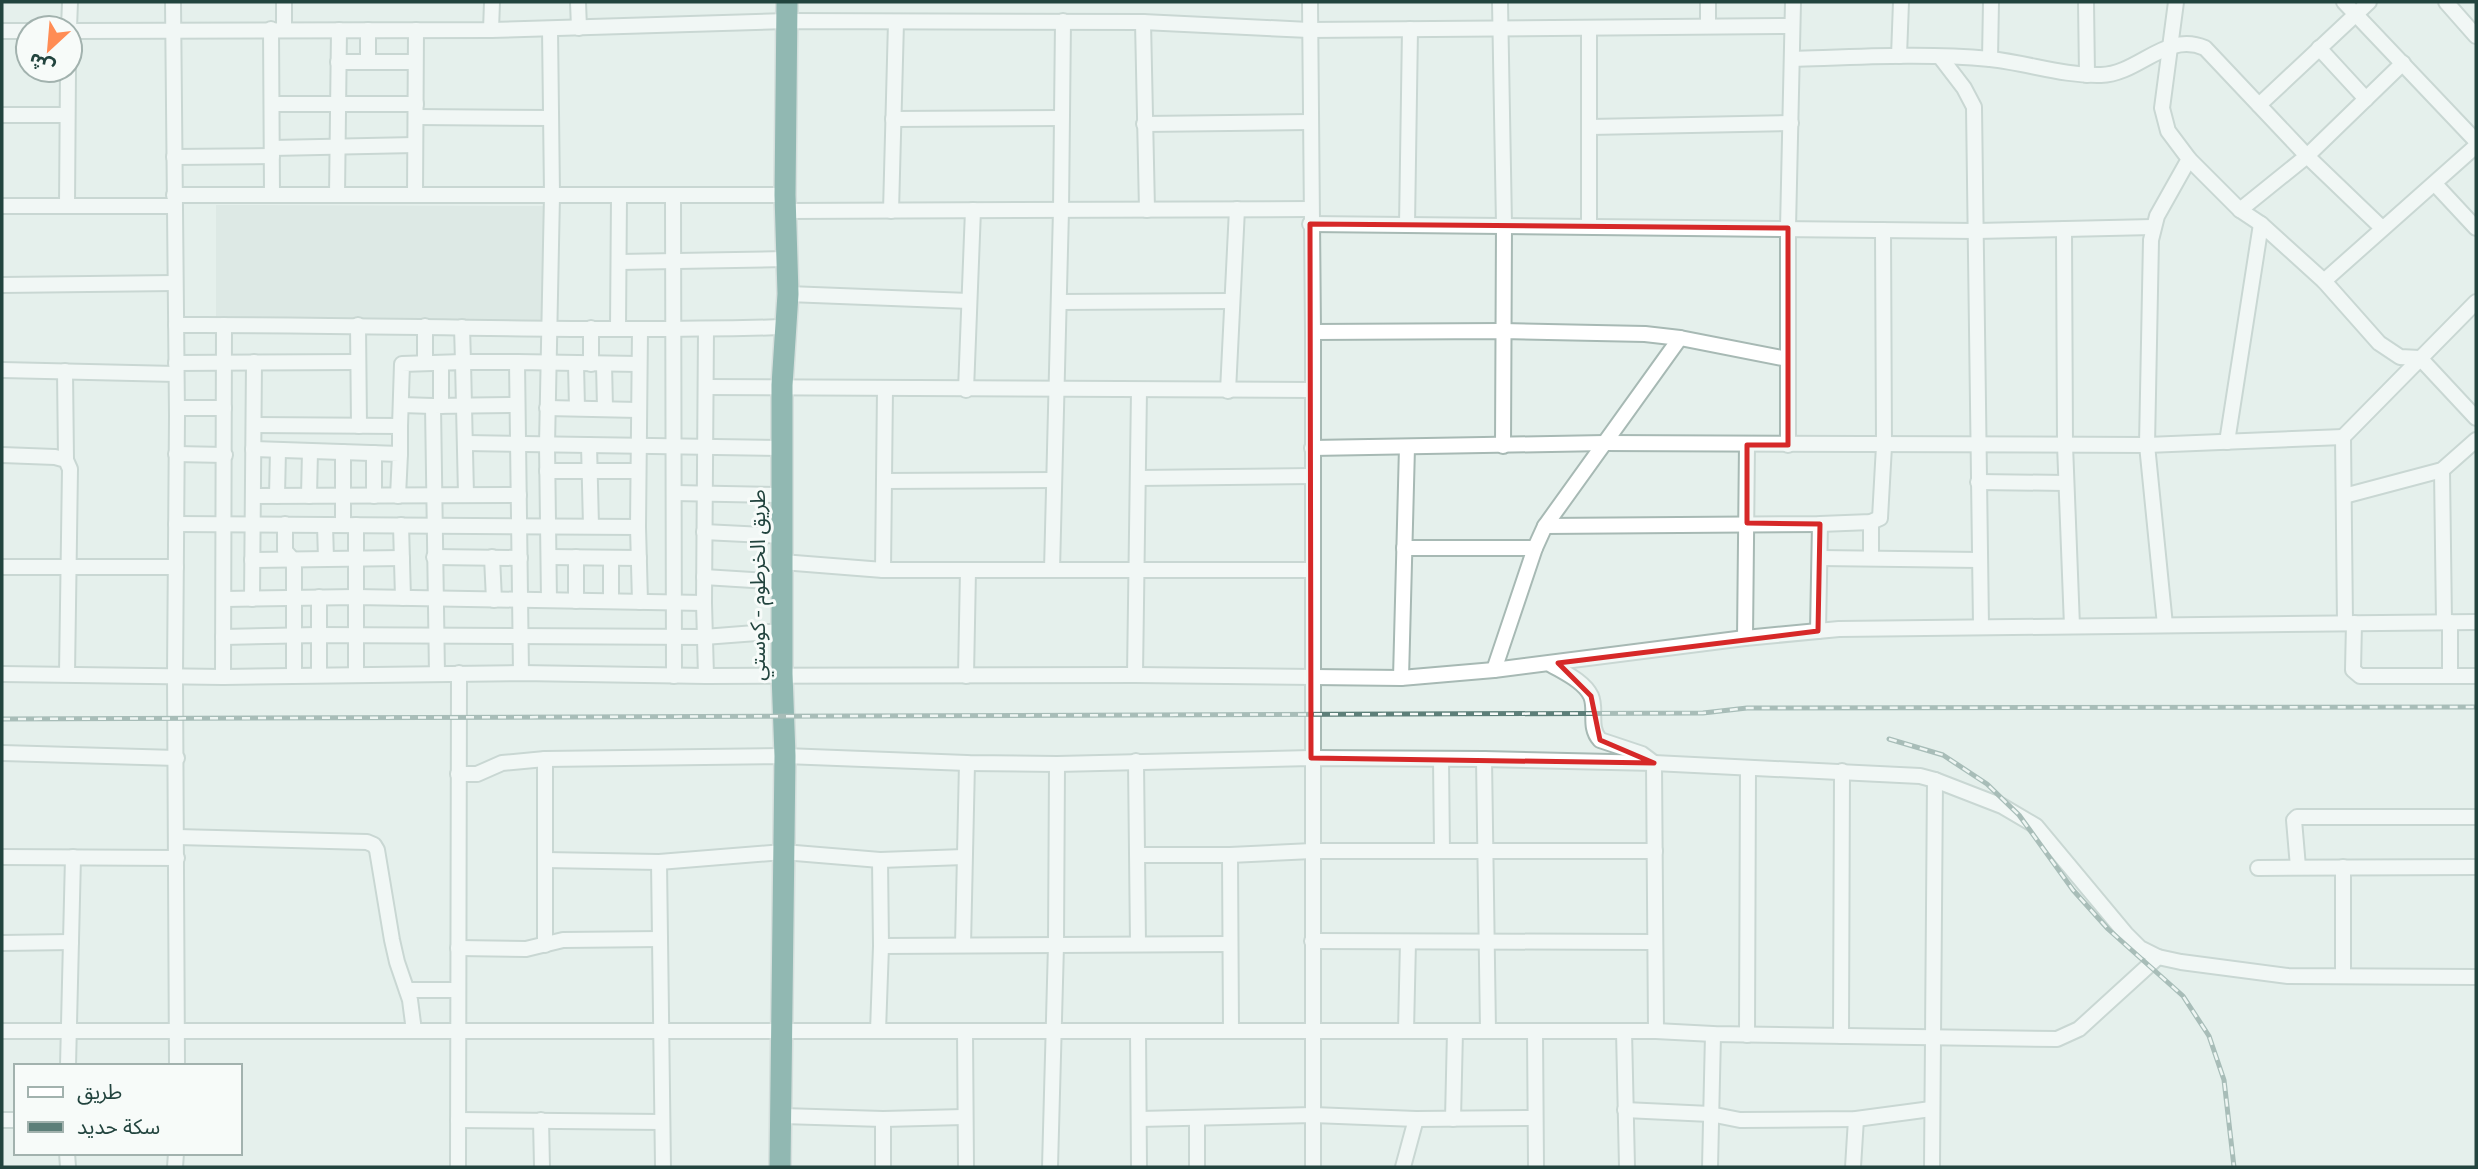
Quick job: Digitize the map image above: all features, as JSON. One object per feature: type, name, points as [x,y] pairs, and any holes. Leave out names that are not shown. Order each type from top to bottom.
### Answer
[{"type":"highway","name":"طريق الخرطوم - كوستي","points":[[780,1167],[785,756],[782,674],[782,385],[788,294],[785,203],[787,11]]},
{"type":"street","points":[[173,2],[177,408],[177,1064]]},
{"type":"street","points":[[272,195],[272,104],[278,30],[284,2]]},
{"type":"street","points":[[491,30],[492,2]]},
{"type":"street","points":[[578,2],[579,28]]},
{"type":"street","points":[[1310,2],[1313,1167]]},
{"type":"street","points":[[1500,2],[1504,225],[1503,446]]},
{"type":"street","points":[[1708,2],[1708,25]]},
{"type":"street","points":[[1788,445],[1788,228],[1793,2]]},
{"type":"street","points":[[1899,56],[1901,2]]},
{"type":"street","points":[[1990,59],[1991,2]]},
{"type":"street","points":[[2086,2],[2087,75]]},
{"type":"street","points":[[2176,2],[2164,84],[2164,121],[2168,131],[2189,159],[2240,210],[2261,224],[2324,281],[2389,352],[2400,357],[2420,358],[2476,418]]},
{"type":"street","points":[[2324,281],[2435,184],[2476,143],[2344,2]]},
{"type":"street","points":[[2259,105],[2369,2]]},
{"type":"street","points":[[2446,2],[2476,36]]},
{"type":"street","points":[[84,30],[550,29],[787,11],[897,22],[1143,22],[1309,30],[1793,26]]},
{"type":"street","points":[[1052,570],[1063,21]]},
{"type":"street","points":[[891,211],[897,22]]},
{"type":"street","points":[[1143,22],[1147,210]]},
{"type":"street","points":[[1589,28],[1589,226]]},
{"type":"street","points":[[549,600],[547,408],[552,195],[550,29]]},
{"type":"street","points":[[1407,225],[1410,29]]},
{"type":"street","points":[[337,195],[339,30]]},
{"type":"street","points":[[368,30],[368,61]]},
{"type":"street","points":[[415,195],[416,30]]},
{"type":"street","points":[[1793,59],[1899,56],[1990,59],[2067,74],[2104,75],[2126,70],[2171,45],[2190,43],[2205,48],[2307,156],[2382,228]]},
{"type":"street","points":[[2319,48],[2366,99]]},
{"type":"street","points":[[1941,58],[1965,88],[1974,107],[1981,626]]},
{"type":"street","points":[[338,62],[415,62]]},
{"type":"street","points":[[2240,210],[2307,156],[2403,64]]},
{"type":"street","points":[[67,206],[68,84]]},
{"type":"street","points":[[272,104],[337,104],[551,118]]},
{"type":"street","points":[[2,115],[67,115]]},
{"type":"street","points":[[893,119],[1061,118]]},
{"type":"street","points":[[1144,124],[1309,122]]},
{"type":"street","points":[[1590,127],[1791,123]]},
{"type":"street","points":[[174,157],[415,145]]},
{"type":"street","points":[[2165,625],[2147,445],[2151,240],[2153,227],[2189,159]]},
{"type":"street","points":[[2435,184],[2476,228]]},
{"type":"street","points":[[2,206],[67,206],[272,195],[619,195],[673,196],[891,211],[1311,209]]},
{"type":"street","points":[[618,329],[619,195]]},
{"type":"street","points":[[673,196],[674,676]]},
{"type":"street","points":[[1228,391],[1237,209]]},
{"type":"street","points":[[966,390],[973,210]]},
{"type":"street","points":[[1310,224],[1883,230],[2153,227]]},
{"type":"street","points":[[2227,442],[2261,224]]},
{"type":"street","points":[[2064,229],[2065,445],[2072,626]]},
{"type":"street","points":[[1545,527],[1820,524],[1878,520],[1882,515],[1884,446],[1883,230]]},
{"type":"street","points":[[619,262],[786,259]]},
{"type":"street","points":[[2,285],[175,283]]},
{"type":"street","points":[[788,294],[969,301]]},
{"type":"street","points":[[1059,302],[1231,301]]},
{"type":"street","points":[[1312,448],[1605,443],[2147,445],[2343,437],[2420,358],[2473,311]]},
{"type":"street","points":[[176,325],[674,330],[786,327]]},
{"type":"street","points":[[223,677],[224,325]]},
{"type":"street","points":[[358,325],[359,426]]},
{"type":"street","points":[[425,326],[425,363]]},
{"type":"street","points":[[462,327],[466,495]]},
{"type":"street","points":[[577,408],[590,364],[591,328]]},
{"type":"street","points":[[640,329],[640,601]]},
{"type":"street","points":[[706,329],[706,676]]},
{"type":"street","points":[[1312,332],[1502,331],[1645,334],[1680,338],[1787,359]]},
{"type":"street","points":[[1494,670],[1535,548],[1545,527],[1680,338]]},
{"type":"street","points":[[2,370],[65,372],[176,368],[223,362],[358,362]]},
{"type":"street","points":[[252,599],[254,362]]},
{"type":"street","points":[[517,362],[521,673]]},
{"type":"street","points":[[398,496],[402,364],[548,362],[639,365]]},
{"type":"street","points":[[437,674],[433,495],[440,363]]},
{"type":"street","points":[[590,364],[605,408]]},
{"type":"street","points":[[65,372],[66,460],[70,469],[67,674]]},
{"type":"street","points":[[706,387],[782,385],[966,390],[1311,390]]},
{"type":"street","points":[[883,570],[885,389]]},
{"type":"street","points":[[1135,675],[1139,390]]},
{"type":"street","points":[[401,405],[516,405]]},
{"type":"street","points":[[177,408],[225,408]]},
{"type":"street","points":[[547,408],[638,410]]},
{"type":"street","points":[[254,425],[400,426]]},
{"type":"street","points":[[2343,437],[2353,670],[2360,676],[2476,676]]},
{"type":"street","points":[[2344,496],[2442,470],[2476,440]]},
{"type":"street","points":[[466,443],[782,448]]},
{"type":"street","points":[[589,445],[591,526]]},
{"type":"street","points":[[1745,638],[1747,445]]},
{"type":"street","points":[[1401,678],[1407,447]]},
{"type":"street","points":[[253,449],[400,454]]},
{"type":"street","points":[[277,496],[278,450]]},
{"type":"street","points":[[309,496],[310,452]]},
{"type":"street","points":[[343,452],[343,496],[355,559],[356,673]]},
{"type":"street","points":[[374,453],[374,496]]},
{"type":"street","points":[[176,454],[225,455]]},
{"type":"street","points":[[2,455],[55,457],[66,460]]},
{"type":"street","points":[[2442,470],[2450,676]]},
{"type":"street","points":[[547,471],[638,471]]},
{"type":"street","points":[[1138,478],[1312,476]]},
{"type":"street","points":[[884,481],[1053,480]]},
{"type":"street","points":[[1978,482],[2066,483]]},
{"type":"street","points":[[674,493],[782,495]]},
{"type":"street","points":[[253,496],[519,495]]},
{"type":"street","points":[[1871,522],[1871,558]]},
{"type":"street","points":[[176,524],[638,527]]},
{"type":"street","points":[[285,524],[285,551],[293,560],[295,675]]},
{"type":"street","points":[[1818,631],[1820,524]]},
{"type":"street","points":[[325,525],[326,559]]},
{"type":"street","points":[[401,525],[402,598]]},
{"type":"street","points":[[704,532],[782,536]]},
{"type":"street","points":[[1404,548],[1535,548]]},
{"type":"street","points":[[434,557],[520,558]]},
{"type":"street","points":[[492,557],[494,600]]},
{"type":"street","points":[[549,557],[639,558]]},
{"type":"street","points":[[576,557],[576,601]]},
{"type":"street","points":[[252,560],[402,558]]},
{"type":"street","points":[[611,558],[611,601]]},
{"type":"street","points":[[1820,558],[1979,560]]},
{"type":"street","points":[[2,567],[176,567]]},
{"type":"street","points":[[704,577],[883,570],[1312,570]]},
{"type":"street","points":[[966,676],[968,570]]},
{"type":"street","points":[[319,597],[319,675]]},
{"type":"street","points":[[223,599],[356,597],[704,603]]},
{"type":"street","points":[[2,674],[223,677],[356,673],[521,673],[674,676],[782,674],[1401,678],[1550,664],[1818,631],[1981,626],[2476,622]]},
{"type":"street","points":[[223,637],[704,637],[782,631]]},
{"type":"street","points":[[1550,664],[1588,691],[1593,702],[1595,734],[1600,740],[1642,754],[1654,763]]},
{"type":"street","points":[[458,1167],[459,673]]},
{"type":"street","points":[[2,753],[177,758]]},
{"type":"street","points":[[458,774],[477,774],[502,763],[545,759],[785,756],[1057,764],[1311,758],[1484,759],[1654,763],[1920,776],[2002,806],[2036,826],[2126,934],[2140,948],[2158,957],[2288,976],[2476,977]]},
{"type":"street","points":[[545,759],[545,945]]},
{"type":"street","points":[[1441,759],[1442,851]]},
{"type":"street","points":[[1484,759],[1488,1031]]},
{"type":"street","points":[[1136,761],[1138,944]]},
{"type":"street","points":[[963,945],[967,763]]},
{"type":"street","points":[[1654,763],[1656,1031]]},
{"type":"street","points":[[1050,1167],[1056,945],[1057,764]]},
{"type":"street","points":[[1747,1035],[1748,768]]},
{"type":"street","points":[[1841,1036],[1842,771]]},
{"type":"street","points":[[1932,1167],[1935,780]]},
{"type":"street","points":[[2298,867],[2294,820],[2297,817],[2476,817]]},
{"type":"street","points":[[177,837],[367,842],[374,845],[397,962],[407,990],[414,1031]]},
{"type":"street","points":[[1138,855],[1230,855],[1312,851],[1655,851]]},
{"type":"street","points":[[545,860],[659,862],[783,852],[880,860],[964,857]]},
{"type":"street","points":[[1230,855],[1231,1031]]},
{"type":"street","points":[[2,857],[177,858]]},
{"type":"street","points":[[68,1064],[73,857]]},
{"type":"street","points":[[878,1031],[880,860]]},
{"type":"street","points":[[659,862],[663,1167]]},
{"type":"street","points":[[2343,867],[2343,976]]},
{"type":"street","points":[[2258,868],[2476,867]]},
{"type":"street","points":[[458,948],[526,949],[573,939],[660,939]]},
{"type":"street","points":[[1312,941],[1654,942]]},
{"type":"street","points":[[1406,1031],[1408,942]]},
{"type":"street","points":[[2,943],[71,943]]},
{"type":"street","points":[[881,946],[1230,944]]},
{"type":"street","points":[[2,1031],[1656,1031],[1747,1035],[2057,1039],[2079,1029],[2158,957]]},
{"type":"street","points":[[407,990],[458,990]]},
{"type":"street","points":[[965,1031],[966,1167]]},
{"type":"street","points":[[1138,1031],[1139,1167]]},
{"type":"street","points":[[1453,1119],[1455,1031]]},
{"type":"street","points":[[1535,1031],[1536,1167]]},
{"type":"street","points":[[1624,1031],[1627,1167]]},
{"type":"street","points":[[1710,1167],[1713,1034]]},
{"type":"street","points":[[1625,1111],[1710,1114],[1740,1120],[1856,1119],[1931,1109]]},
{"type":"street","points":[[1139,1119],[1313,1115],[1416,1119],[1534,1118]]},
{"type":"street","points":[[782,1116],[883,1119],[964,1117]]},
{"type":"street","points":[[1197,1118],[1197,1167]]},
{"type":"street","points":[[883,1119],[883,1167]]},
{"type":"street","points":[[1403,1167],[1416,1119]]},
{"type":"street","points":[[1853,1167],[1856,1119]]},
{"type":"street","points":[[458,1120],[662,1122]]},
{"type":"street","points":[[541,1121],[542,1167]]},
{"type":"highlighted area","points":[[1310,224],[1788,228],[1788,445],[1747,445],[1747,523],[1820,524],[1818,631],[1558,663],[1591,696],[1600,740],[1654,763],[1311,758]]},
{"type":"shaded area","points":[[216,205],[548,206],[549,322],[216,321]]},
{"type":"railway","points":[[2,719],[1703,713],[1747,708],[2476,707]]},
{"type":"railway","points":[[1889,739],[1943,755],[1987,784],[2019,815],[2073,890],[2108,929],[2183,996],[2209,1036],[2224,1080],[2234,1167]]}]
